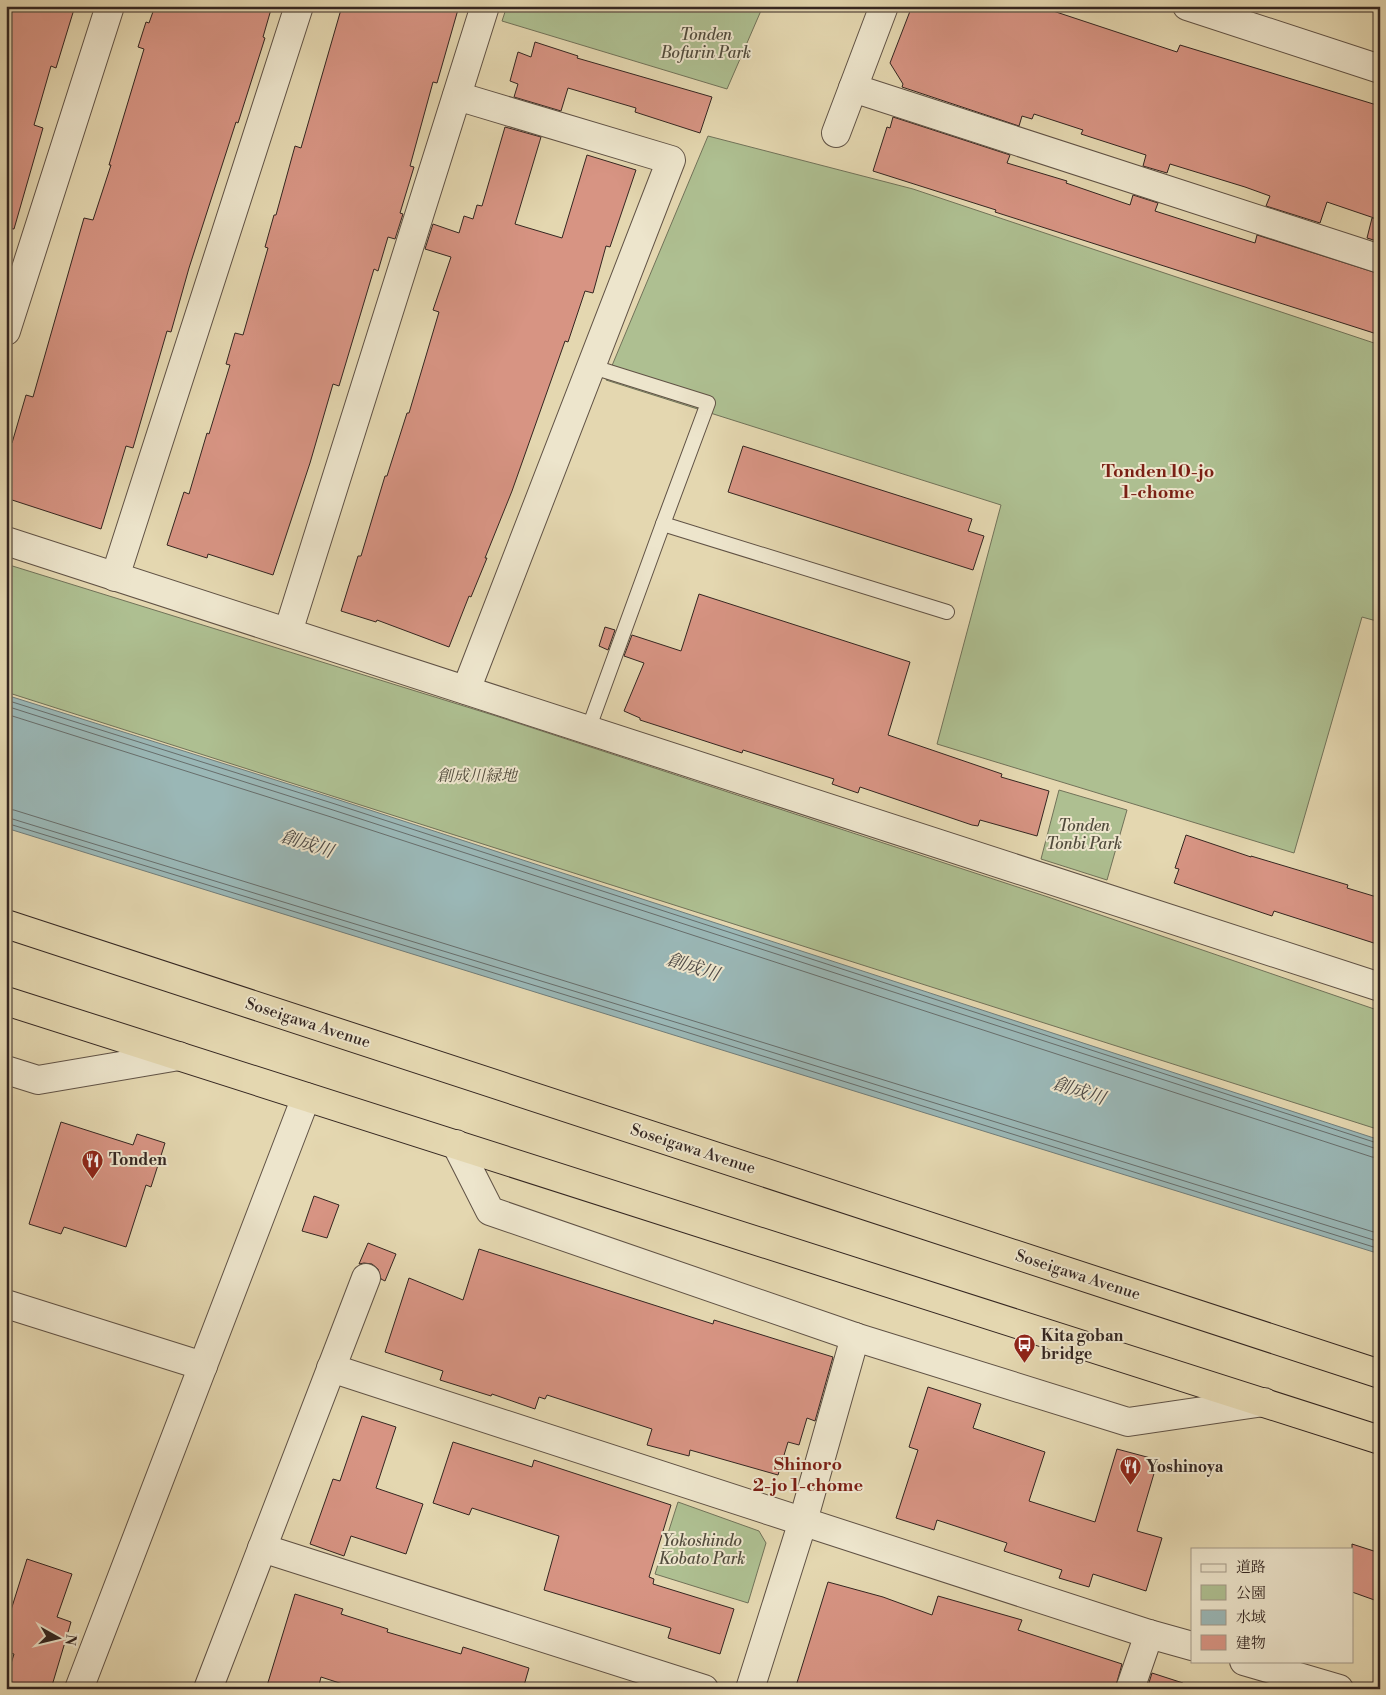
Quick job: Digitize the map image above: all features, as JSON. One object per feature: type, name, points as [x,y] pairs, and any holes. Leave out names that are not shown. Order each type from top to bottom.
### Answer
[{"type":"highway","name":"Soseigawa Avenue","points":[[6,924],[1380,1374]]},
{"type":"highway","points":[[6,1001],[1380,1440]]},
{"type":"street","points":[[6,331],[110,6]]},
{"type":"street","points":[[115,576],[300,6]]},
{"type":"street","points":[[288,632],[485,6]]},
{"type":"street","points":[[836,133],[884,6]]},
{"type":"street","points":[[1187,6],[1380,69]]},
{"type":"street","points":[[853,88],[1380,259]]},
{"type":"street","points":[[457,96],[671,160],[466,690]]},
{"type":"street","points":[[6,541],[1380,987]]},
{"type":"street","points":[[6,1070],[38,1080],[179,1056]]},
{"type":"street","points":[[79,1689],[306,1097]]},
{"type":"street","points":[[456,1144],[490,1211],[855,1337],[1128,1422],[1264,1402]]},
{"type":"street","points":[[208,1689],[366,1278]]},
{"type":"street","points":[[6,1304],[203,1366]]},
{"type":"street","points":[[750,1689],[803,1521],[855,1337]]},
{"type":"street","points":[[331,1368],[1149,1634],[1191,1646]]},
{"type":"street","points":[[262,1548],[704,1689]]},
{"type":"street","points":[[1130,1689],[1149,1634]]},
{"type":"street","points":[[1247,1662],[1339,1689]]},
{"type":"lane","points":[[588,730],[708,403],[590,366]]},
{"type":"lane","points":[[664,524],[947,612]]},
{"type":"green space","name":"Tonden Bofurin Park","points":[[507,6],[763,6],[727,89],[502,21]]},
{"type":"green space","points":[[708,136],[913,189],[1380,345],[1380,622],[1362,617],[1294,853],[937,744],[1001,505],[606,380]]},
{"type":"green space","name":"創成川緑地","points":[[6,564],[496,716],[1048,897],[1380,1011],[1380,1130],[6,692]]},
{"type":"green space","name":"Tonden Tonbi Park","points":[[1059,790],[1127,810],[1107,880],[1041,859]]},
{"type":"green space","name":"Yokoshindo Kobato Park","points":[[678,1502],[759,1531],[766,1543],[748,1603],[655,1574]]},
{"type":"water","name":"創成川","points":[[6,695],[336,799],[1380,1140],[1380,1254],[6,828]]},
{"type":"building","points":[[6,6],[75,6],[56,68],[51,66],[34,125],[43,128],[14,229],[6,228]]},
{"type":"building","points":[[155,6],[272,6],[263,37],[265,38],[189,268],[171,332],[167,331],[133,448],[126,446],[101,529],[6,498],[6,441],[12,443],[26,395],[33,397],[84,218],[93,220],[111,165],[109,165],[144,49],[138,47],[146,22],[149,23]]},
{"type":"building","points":[[342,6],[459,6],[437,83],[433,82],[410,166],[414,167],[400,213],[403,214],[395,239],[388,237],[378,271],[374,269],[339,386],[333,384],[310,463],[273,575],[208,554],[207,558],[167,545],[184,492],[189,494],[207,433],[209,434],[230,365],[226,364],[235,333],[243,335],[268,248],[265,247],[274,215],[276,215],[295,146],[301,148]]},
{"type":"building","points":[[912,6],[1038,6],[1177,52],[1180,45],[1380,106],[1380,242],[1367,238],[1372,218],[1377,219],[1327,202],[1320,223],[1266,206],[1270,196],[1245,187],[1170,164],[1167,173],[1143,166],[1146,155],[1081,134],[1083,130],[1034,114],[1032,119],[1022,116],[1019,126],[902,87],[903,84],[890,63]]},
{"type":"building","points":[[535,42],[578,56],[577,58],[712,97],[700,133],[635,112],[636,108],[568,88],[561,111],[514,97],[518,84],[510,81],[518,52],[531,57]]},
{"type":"building","points":[[893,117],[1010,155],[1007,163],[1067,181],[1066,183],[1130,205],[1133,195],[1158,203],[1155,211],[1255,243],[1257,235],[1380,274],[1380,335],[873,171],[887,127],[890,128]]},
{"type":"building","points":[[505,127],[541,137],[515,224],[562,238],[587,155],[636,170],[610,247],[606,246],[593,293],[585,291],[568,342],[565,341],[512,491],[485,558],[487,558],[471,597],[469,596],[449,647],[377,620],[376,622],[341,611],[358,556],[361,556],[385,476],[387,476],[407,413],[409,413],[439,312],[433,310],[451,257],[425,249],[433,224],[459,233],[464,216],[473,219],[477,205],[482,206]]},
{"type":"building","points":[[743,446],[972,519],[968,531],[984,536],[973,570],[728,492]]},
{"type":"building","points":[[699,594],[910,662],[888,735],[1002,774],[1001,777],[1049,791],[1037,836],[980,820],[978,826],[972,825],[860,787],[858,793],[832,784],[834,779],[743,750],[742,753],[640,720],[640,718],[624,711],[644,663],[624,656],[632,635],[681,651]]},
{"type":"building","points":[[605,627],[615,630],[608,650],[599,646]]},
{"type":"building","points":[[1186,835],[1251,857],[1348,885],[1347,888],[1380,898],[1380,945],[1274,911],[1272,916],[1174,883],[1179,869],[1175,868]]},
{"type":"building","points":[[61,1122],[133,1145],[137,1134],[165,1143],[151,1187],[146,1185],[126,1247],[64,1227],[61,1234],[29,1224]]},
{"type":"building","points":[[314,1196],[339,1205],[327,1238],[302,1231]]},
{"type":"building","points":[[368,1243],[396,1254],[385,1281],[381,1279],[378,1269],[372,1264],[359,1264]]},
{"type":"building","points":[[479,1249],[713,1324],[714,1320],[833,1357],[815,1421],[807,1418],[799,1445],[788,1442],[778,1475],[690,1450],[689,1456],[647,1445],[652,1429],[547,1395],[545,1399],[539,1397],[535,1409],[492,1394],[491,1396],[440,1380],[443,1371],[385,1352],[409,1278],[463,1300]]},
{"type":"building","points":[[928,1387],[981,1404],[973,1428],[1045,1452],[1029,1501],[1095,1522],[1117,1449],[1158,1460],[1137,1531],[1162,1538],[1146,1591],[1093,1574],[1089,1587],[1059,1578],[1062,1570],[1004,1551],[1007,1543],[937,1520],[934,1530],[896,1518],[918,1450],[909,1447]]},
{"type":"building","points":[[362,1416],[396,1427],[376,1488],[423,1504],[406,1554],[351,1536],[344,1556],[310,1544],[333,1479],[340,1481]]},
{"type":"building","points":[[453,1442],[532,1467],[534,1460],[671,1505],[649,1577],[654,1579],[653,1584],[734,1609],[720,1654],[668,1638],[671,1628],[544,1590],[559,1536],[472,1508],[469,1515],[433,1503]]},
{"type":"building","points":[[1352,1544],[1380,1553],[1380,1602],[1354,1593],[1354,1548],[1352,1548]]},
{"type":"building","points":[[27,1559],[72,1574],[57,1617],[71,1622],[51,1689],[6,1689],[6,1680],[14,1654],[6,1652],[6,1626]]},
{"type":"building","points":[[828,1582],[883,1597],[932,1615],[938,1596],[1022,1620],[1018,1630],[1122,1664],[1115,1689],[795,1689]]},
{"type":"building","points":[[295,1594],[343,1609],[341,1614],[388,1629],[387,1632],[461,1654],[463,1647],[529,1668],[523,1689],[358,1689],[321,1677],[318,1689],[266,1689]]},
{"type":"building","points":[[1152,1673],[1183,1683],[1182,1689],[1147,1689]]},
{"type":"place","name":"Tonden","points":[[93,1179]]},
{"type":"place","name":"Kita goban bridge","points":[[1025,1364]]},
{"type":"place","name":"Yoshinoya","points":[[1130,1486]]},
{"type":"district","name":"Tonden 10-jo 1-chome","points":[[1158,481]]},
{"type":"district","name":"Shinoro 2-jo 1-chome","points":[[808,1474]]}]
